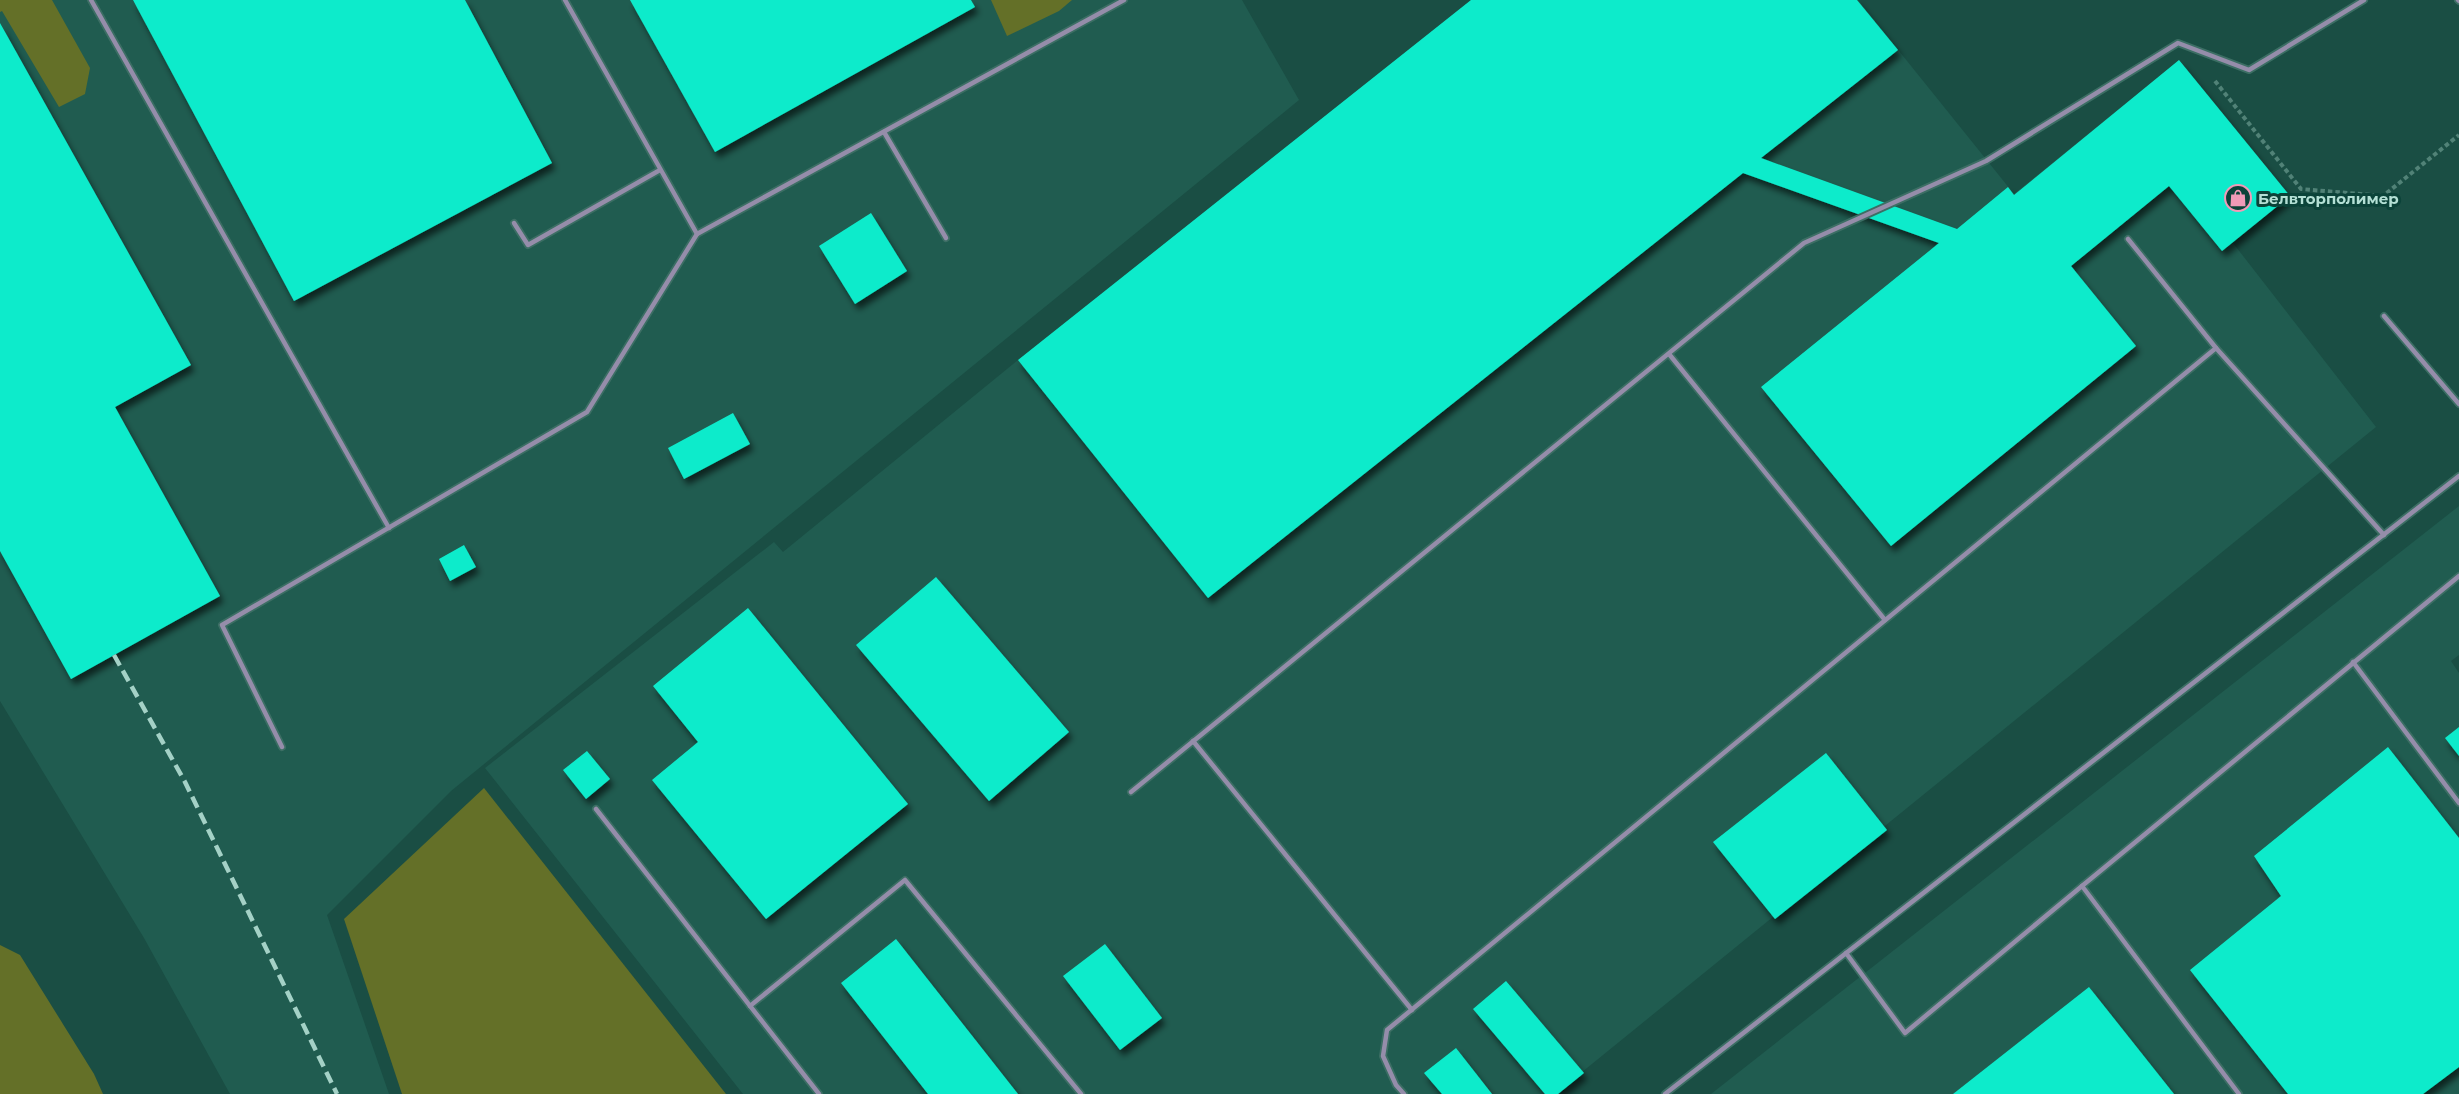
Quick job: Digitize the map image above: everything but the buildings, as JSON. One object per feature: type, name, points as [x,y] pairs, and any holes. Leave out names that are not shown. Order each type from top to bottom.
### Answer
[{"type":"lane","points":[[91,0],[389,528]]},
{"type":"lane","points":[[564,0],[697,234]]},
{"type":"lane","points":[[282,747],[222,625],[587,412],[697,234],[1124,0]]},
{"type":"lane","points":[[1131,792],[1804,243],[1986,161],[2178,44],[2249,70],[2364,0]]},
{"type":"lane","points":[[884,132],[946,238]]},
{"type":"lane","points":[[514,223],[528,245],[660,170]]},
{"type":"lane","points":[[2128,239],[2216,348],[2384,535]]},
{"type":"lane","points":[[2384,316],[2459,404]]},
{"type":"lane","points":[[1404,1094],[1396,1085],[1383,1056],[1388,1030],[2216,348]]},
{"type":"lane","points":[[1669,354],[1885,620]]},
{"type":"lane","points":[[1665,1094],[2459,476]]},
{"type":"lane","points":[[1846,953],[1905,1033],[2459,576]]},
{"type":"lane","points":[[2353,662],[2459,803]]},
{"type":"lane","points":[[1194,741],[1412,1010]]},
{"type":"lane","points":[[596,808],[819,1094]]},
{"type":"lane","points":[[750,1006],[905,880],[1081,1094]]},
{"type":"lane","points":[[2082,886],[2239,1094]]},
{"type":"path","points":[[2187,47],[2301,189],[2383,196],[2459,135]]},
{"type":"shaded area","points":[[0,0],[1242,0],[1299,100],[451,791],[327,915],[389,1094],[230,1094],[144,938],[0,701]]},
{"type":"shaded area","points":[[1471,0],[1858,0],[2014,194],[2179,60],[2290,196],[2233,243],[2376,427],[1555,1094],[743,1094],[485,768],[774,542],[783,552],[1018,360]]},
{"type":"shaded area","points":[[2459,506],[2459,655],[2451,661],[2459,673],[2459,1094],[1711,1094]]},
{"type":"green space","points":[[0,0],[52,0],[90,68],[85,94],[59,107],[2,11],[0,12]]},
{"type":"green space","points":[[991,0],[1072,0],[1059,11],[1007,36]]},
{"type":"green space","points":[[484,788],[726,1094],[402,1094],[344,919]]},
{"type":"green space","points":[[0,945],[20,955],[94,1074],[103,1094],[0,1094]]},
{"type":"railway","points":[[114,655],[185,782],[337,1094]]},
{"type":"place","name":"Белвторполимер","points":[[2238,198]]}]
